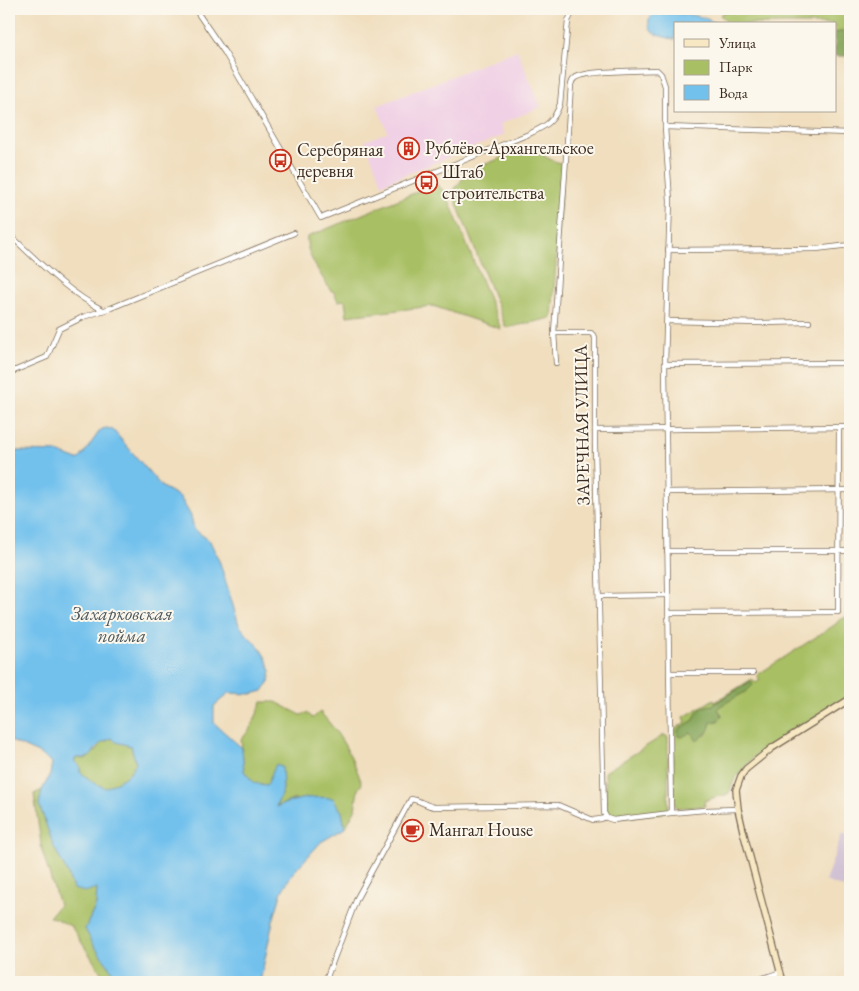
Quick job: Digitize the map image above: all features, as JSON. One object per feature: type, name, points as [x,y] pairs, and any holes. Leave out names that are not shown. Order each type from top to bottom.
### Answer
[{"type":"street","points":[[195,9],[225,53],[320,218],[529,134],[549,123],[556,115],[560,104],[568,18],[574,9]]},
{"type":"street","name":"ЗАРЕЧНАЯ УЛИЦА","points":[[606,817],[604,813],[602,760],[595,430],[595,336],[591,333],[554,333],[571,85],[573,79],[598,73],[657,70],[661,74],[665,86],[665,127]]},
{"type":"street","points":[[671,813],[665,364],[670,201],[665,127],[850,132]]},
{"type":"street","points":[[9,373],[47,357],[59,329],[83,316],[103,310],[294,233]]},
{"type":"street","points":[[9,234],[60,282],[84,300],[103,310]]},
{"type":"street","points":[[668,250],[816,249],[850,245]]},
{"type":"street","points":[[667,321],[760,324],[809,322]]},
{"type":"street","points":[[554,333],[556,363]]},
{"type":"street","points":[[665,364],[850,363]]},
{"type":"street","points":[[595,430],[850,427]]},
{"type":"street","points":[[669,612],[838,612],[839,428]]},
{"type":"street","points":[[666,492],[850,490]]},
{"type":"street","points":[[667,551],[850,551]]},
{"type":"street","points":[[599,596],[668,596]]},
{"type":"street","points":[[670,674],[753,672]]},
{"type":"street","points":[[783,982],[738,809],[736,796],[738,782],[751,764],[772,748],[850,700]]},
{"type":"street","points":[[324,982],[329,974],[357,898],[411,799],[418,800],[428,806],[442,807],[558,805],[593,820],[601,820],[606,817],[613,820],[705,810],[738,809]]},
{"type":"street","points":[[752,982],[780,972]]},
{"type":"shaded area","points":[[517,50],[541,107],[500,124],[504,135],[382,184],[365,141],[388,132],[377,106]]},
{"type":"shaded area","points":[[842,834],[850,837],[850,890],[825,881]]},
{"type":"green space","points":[[724,12],[850,12],[850,37],[848,32],[836,33],[836,22],[727,22],[720,15]]},
{"type":"green space","points":[[845,31],[850,37],[850,56],[836,56],[836,33]]},
{"type":"green space","points":[[534,145],[543,155],[563,164],[552,318],[506,328],[453,194],[466,172]]},
{"type":"green space","points":[[436,184],[446,193],[501,329],[433,306],[347,316],[345,300],[338,301],[311,258],[307,237]]},
{"type":"green space","points":[[850,615],[850,696],[755,756],[735,778],[729,793],[704,801],[705,806],[677,808],[673,800],[673,730],[686,722],[684,717],[714,699],[715,702],[752,679],[756,683],[760,680],[757,675]],"holes":[[[751,681],[732,699],[720,706],[718,709],[722,716],[718,721],[711,722],[706,735],[702,736],[679,729],[694,720],[704,707],[713,705]]]},
{"type":"green space","points":[[751,681],[753,685],[747,691],[720,706],[718,709],[722,716],[720,719],[711,722],[708,731],[697,741],[691,732],[682,737],[678,736],[677,732],[679,729],[694,720],[701,709],[713,705]]},
{"type":"green space","points":[[262,702],[276,702],[301,715],[307,713],[313,718],[320,712],[339,736],[350,755],[362,784],[358,789],[355,810],[345,828],[342,812],[295,799],[276,807],[283,789],[270,779],[267,785],[254,783],[244,771],[241,739],[251,727]]},
{"type":"green space","points":[[664,735],[668,737],[668,807],[663,813],[612,818],[607,814],[605,772]]},
{"type":"green space","points":[[113,738],[117,742],[131,746],[136,763],[126,776],[106,788],[94,783],[80,772],[80,766],[74,762],[76,758],[85,759],[97,750],[101,743]]},
{"type":"green space","points":[[42,790],[39,804],[53,844],[68,874],[73,889],[97,888],[96,905],[85,929],[120,982],[107,982],[71,926],[49,917],[59,905],[42,851],[34,794]]},
{"type":"water","points":[[654,14],[687,14],[700,16],[713,22],[674,22],[674,40],[656,34],[650,29],[649,19]]},
{"type":"water","name":"Захарковская пойма","points":[[102,429],[113,430],[162,487],[180,497],[191,516],[194,529],[210,541],[220,563],[239,625],[258,645],[266,658],[271,671],[269,682],[263,691],[252,694],[229,693],[214,706],[214,723],[242,748],[244,771],[254,783],[267,785],[276,764],[282,767],[283,789],[276,807],[304,798],[333,798],[342,812],[345,828],[321,842],[292,874],[282,891],[273,921],[260,982],[120,982],[93,944],[85,929],[96,905],[97,888],[85,892],[73,889],[68,874],[53,845],[39,804],[42,790],[50,775],[52,762],[38,753],[9,740],[9,445],[17,451],[57,452],[78,460]],"holes":[[[112,738],[116,742],[131,746],[136,763],[126,776],[106,788],[94,783],[80,772],[80,766],[74,761],[76,758],[87,758],[92,755],[104,741]]]},
{"type":"place","name":"Рублёво-Архангельское","points":[[409,148]]},
{"type":"place","name":"Серебряная деревня","points":[[281,160]]},
{"type":"place","name":"Штаб строительства","points":[[426,182]]},
{"type":"place","name":"Мангал House","points":[[413,830]]}]
